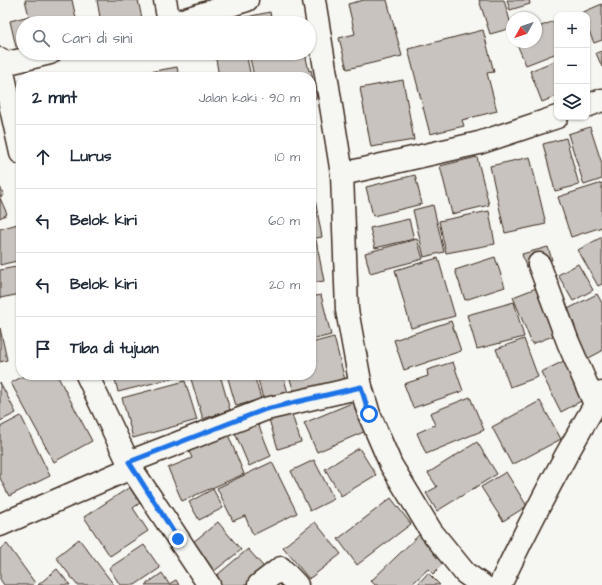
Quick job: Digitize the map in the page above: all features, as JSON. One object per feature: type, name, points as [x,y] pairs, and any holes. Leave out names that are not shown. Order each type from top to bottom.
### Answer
[{"type":"street","points":[[165,0],[168,16]]},
{"type":"street","points":[[196,16],[247,0]]},
{"type":"street","points":[[314,0],[342,174],[347,310],[361,387],[369,414],[391,465],[414,504],[430,530],[464,572],[482,585]]},
{"type":"street","points":[[16,60],[0,63],[16,132]]},
{"type":"street","points":[[590,105],[602,100]]},
{"type":"street","points":[[342,174],[479,143],[554,118]]},
{"type":"street","points":[[500,585],[531,522],[599,398],[568,342],[539,264]]},
{"type":"street","points":[[89,380],[130,465],[209,585]]},
{"type":"street","points":[[0,525],[130,465],[266,409],[361,387]]},
{"type":"street","points":[[259,585],[281,568],[297,585]]},
{"type":"building","points":[[25,0],[72,0],[75,16],[29,16]]},
{"type":"building","points":[[97,0],[138,0],[141,16],[100,16]]},
{"type":"building","points":[[364,0],[387,0],[402,56],[347,69],[339,38],[355,34],[348,4]]},
{"type":"building","points":[[479,0],[504,0],[507,12],[506,12],[506,30],[490,34]]},
{"type":"building","points":[[507,0],[529,0],[530,4],[510,10]]},
{"type":"building","points":[[602,4],[602,40],[594,43],[590,34],[590,12],[583,12]]},
{"type":"building","points":[[270,12],[271,16],[251,16]]},
{"type":"building","points":[[16,19],[16,47],[10,21]]},
{"type":"building","points":[[554,21],[554,54],[526,65],[519,48],[542,48],[542,26]]},
{"type":"building","points":[[483,30],[494,72],[487,73],[497,111],[462,120],[464,126],[430,134],[408,49]]},
{"type":"building","points":[[602,51],[602,67],[596,53]]},
{"type":"building","points":[[216,60],[247,60],[250,72],[218,72]]},
{"type":"building","points":[[250,60],[307,60],[309,71],[311,70],[311,72],[253,72]]},
{"type":"building","points":[[554,61],[554,97],[542,102],[530,71]]},
{"type":"building","points":[[177,67],[178,72],[149,72]]},
{"type":"building","points":[[403,80],[414,140],[371,147],[360,88]]},
{"type":"building","points":[[590,127],[602,164],[602,179],[584,185],[568,134]]},
{"type":"building","points":[[566,138],[579,185],[555,191],[543,144]]},
{"type":"building","points":[[477,157],[489,205],[452,214],[440,166]]},
{"type":"building","points":[[530,157],[546,224],[505,233],[490,166]]},
{"type":"building","points":[[415,175],[422,204],[373,216],[366,187]]},
{"type":"building","points":[[602,183],[602,227],[571,237],[558,197]]},
{"type":"building","points":[[0,187],[4,195],[0,197]]},
{"type":"building","points":[[0,198],[7,214],[0,218]]},
{"type":"building","points":[[316,205],[322,237],[316,238]]},
{"type":"building","points":[[433,205],[444,252],[424,257],[413,210]]},
{"type":"building","points":[[489,211],[495,244],[446,253],[439,221]]},
{"type":"building","points":[[409,219],[414,239],[375,248],[370,228]]},
{"type":"building","points":[[16,224],[16,261],[0,265],[0,229]]},
{"type":"building","points":[[602,237],[602,284],[598,286],[578,250]]},
{"type":"building","points":[[417,239],[423,259],[370,273],[365,253]]},
{"type":"building","points":[[316,240],[324,281],[316,282]]},
{"type":"building","points":[[548,247],[552,260],[526,267],[522,254]]},
{"type":"building","points":[[495,257],[505,287],[465,300],[455,270]]},
{"type":"building","points":[[438,258],[455,316],[411,328],[395,270]]},
{"type":"building","points":[[578,264],[593,290],[573,301],[558,275]]},
{"type":"building","points":[[16,267],[16,295],[0,298],[0,270]]},
{"type":"building","points":[[544,285],[563,332],[532,344],[513,297]]},
{"type":"building","points":[[597,294],[602,303],[602,351],[585,360],[560,313]]},
{"type":"building","points":[[321,295],[331,335],[316,339],[316,296]]},
{"type":"building","points":[[514,302],[524,337],[477,349],[467,315]]},
{"type":"building","points":[[451,321],[461,351],[404,370],[394,340]]},
{"type":"building","points":[[0,328],[7,360],[0,362]]},
{"type":"building","points":[[334,337],[345,380],[294,393],[290,380],[316,380],[316,342]]},
{"type":"building","points":[[524,339],[538,377],[510,387],[496,349]]},
{"type":"building","points":[[564,361],[583,400],[561,412],[541,372]]},
{"type":"building","points":[[453,362],[463,391],[413,408],[404,384],[428,376],[427,370]]},
{"type":"building","points":[[16,380],[60,380],[92,441],[54,462],[11,383]]},
{"type":"building","points":[[115,380],[165,380],[118,392]]},
{"type":"building","points":[[191,380],[221,380],[230,410],[203,419]]},
{"type":"building","points":[[228,380],[255,380],[261,399],[236,406]]},
{"type":"building","points":[[258,380],[284,380],[288,393],[263,399]]},
{"type":"building","points":[[185,381],[197,420],[133,438],[122,398]]},
{"type":"building","points":[[0,382],[16,413],[0,421]]},
{"type":"building","points":[[470,397],[484,430],[426,454],[417,433],[435,425],[430,413]]},
{"type":"building","points":[[540,401],[561,439],[512,465],[492,427]]},
{"type":"building","points":[[354,402],[366,431],[317,452],[304,423]]},
{"type":"building","points":[[289,406],[301,442],[278,449],[267,413]]},
{"type":"building","points":[[21,416],[50,476],[9,496],[0,478],[0,427]]},
{"type":"building","points":[[255,416],[271,456],[249,466],[232,426]]},
{"type":"building","points":[[225,427],[244,474],[182,501],[168,468],[192,458],[186,444]]},
{"type":"building","points":[[477,442],[497,474],[437,511],[426,493],[437,487],[428,473]]},
{"type":"building","points":[[359,448],[376,475],[341,496],[325,469]]},
{"type":"building","points":[[314,460],[334,499],[310,511],[291,471]]},
{"type":"building","points":[[272,462],[297,513],[253,535],[245,516],[233,521],[217,488]]},
{"type":"building","points":[[506,472],[527,506],[503,521],[481,487]]},
{"type":"building","points":[[130,487],[140,503],[133,508],[148,531],[110,556],[84,517]]},
{"type":"building","points":[[213,489],[223,508],[199,520],[189,502]]},
{"type":"building","points":[[391,498],[411,524],[357,565],[338,539]]},
{"type":"building","points":[[218,522],[241,550],[209,575],[187,547]]},
{"type":"building","points":[[315,522],[341,554],[309,579],[283,547]]},
{"type":"building","points":[[420,534],[446,561],[433,574],[428,569],[411,585],[375,585],[371,581]]},
{"type":"building","points":[[79,539],[114,585],[77,585],[56,557]]},
{"type":"building","points":[[7,544],[35,583],[33,585],[4,585],[0,579],[0,549]]},
{"type":"building","points":[[144,545],[160,568],[135,585],[120,585],[109,568]]},
{"type":"building","points":[[248,549],[269,573],[255,585],[214,585],[210,581]]},
{"type":"building","points":[[57,569],[70,585],[38,585]]},
{"type":"building","points":[[162,573],[169,584],[176,580],[179,585],[145,585]]},
{"type":"building","points":[[428,573],[440,585],[417,585]]},
{"type":"route","points":[[178,539],[131,468],[129,462],[266,409],[361,387],[369,414]]}]
